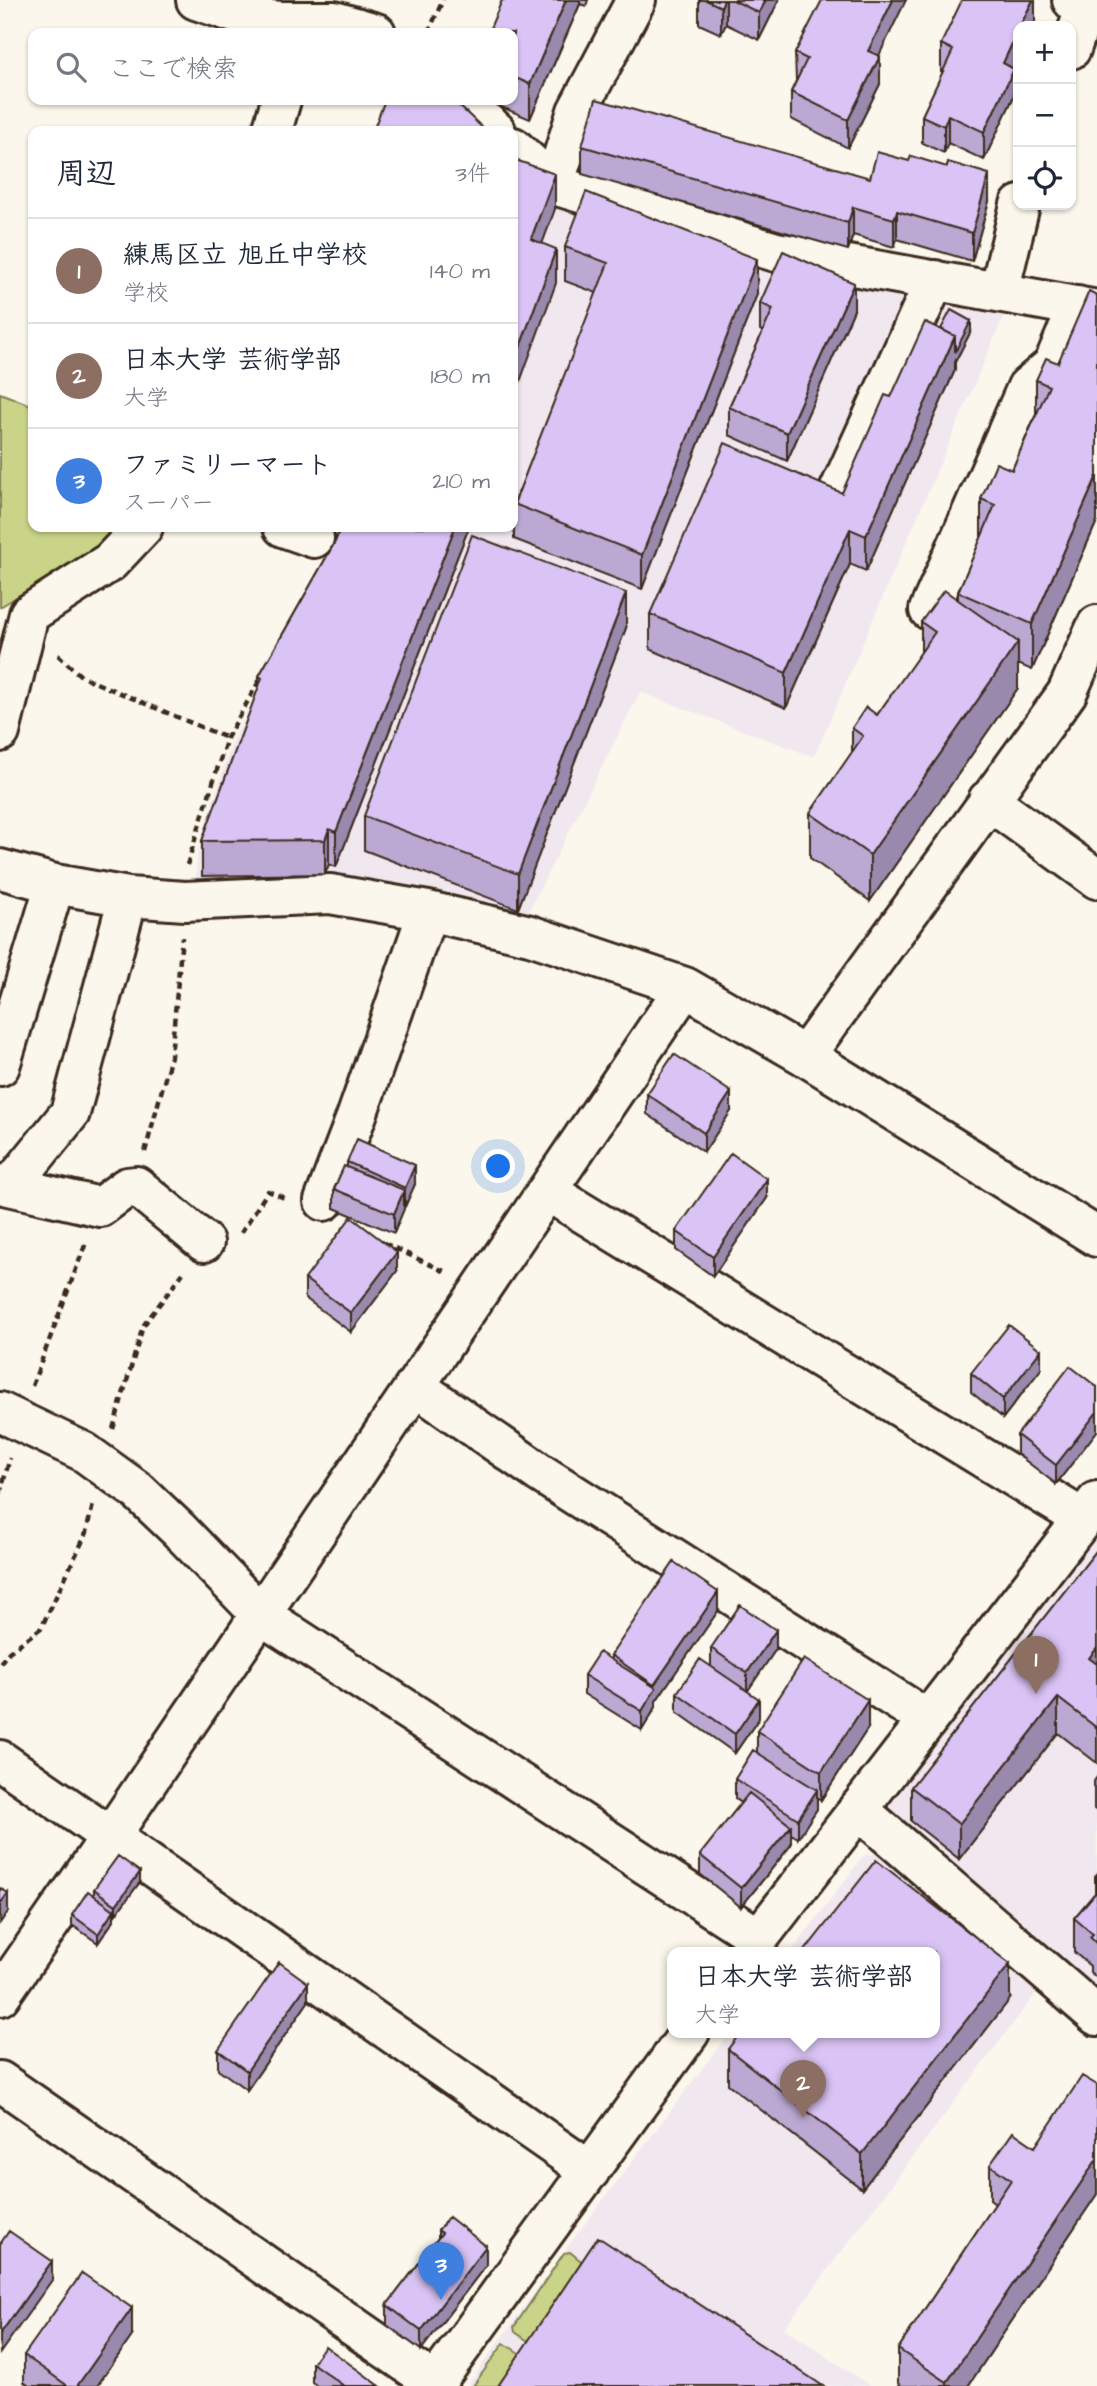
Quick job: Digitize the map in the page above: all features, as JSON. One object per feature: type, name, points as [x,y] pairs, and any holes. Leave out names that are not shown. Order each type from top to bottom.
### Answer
[{"type":"street","points":[[195,0],[249,18],[308,18],[334,21],[358,28]]},
{"type":"street","points":[[554,185],[577,111],[636,0]]},
{"type":"street","points":[[1072,0],[1084,12],[1076,35]]},
{"type":"street","points":[[273,126],[280,105]]},
{"type":"street","points":[[467,105],[490,126]]},
{"type":"street","points":[[518,152],[554,185],[776,252],[1088,308],[1052,365],[1027,387],[929,610]]},
{"type":"street","points":[[999,292],[1019,210]]},
{"type":"street","points":[[833,504],[935,280]]},
{"type":"street","points":[[0,732],[29,614],[110,562],[138,532]]},
{"type":"street","points":[[806,1056],[1067,692],[1097,625]]},
{"type":"street","points":[[988,800],[1097,879]]},
{"type":"street","points":[[0,869],[55,884],[128,897],[185,901],[330,894],[428,911],[530,935],[685,987],[806,1056],[1097,1237]]},
{"type":"street","points":[[0,1066],[55,884]]},
{"type":"street","points":[[128,897],[69,1113],[5,1185],[100,1207],[127,1187],[136,1186],[206,1250]]},
{"type":"street","points":[[309,1201],[357,1115],[428,911]]},
{"type":"street","points":[[0,1996],[685,987]]},
{"type":"street","points":[[10,1415],[84,1451],[146,1499],[261,1615],[753,1945],[1090,1510],[547,1191]]},
{"type":"street","points":[[415,1386],[540,1473],[927,1719]]},
{"type":"street","points":[[0,1760],[590,2171]]},
{"type":"street","points":[[858,1809],[1097,2016]]},
{"type":"street","points":[[0,2081],[434,2384],[686,2038]]},
{"type":"path","points":[[430,28],[443,0]]},
{"type":"path","points":[[22,641],[51,649],[82,677],[227,738]]},
{"type":"path","points":[[136,1186],[171,1056],[187,859],[227,738],[268,665]]},
{"type":"path","points":[[0,1663],[9,1652],[41,1628],[85,1536],[143,1326],[206,1250],[243,1232],[268,1191],[309,1201]]},
{"type":"path","points":[[0,1494],[10,1415],[100,1207]]},
{"type":"path","points":[[381,1242],[481,1288]]},
{"type":"shaded area","points":[[518,179],[783,272],[1005,313],[814,757],[640,692],[523,922],[195,881],[197,855],[232,741],[328,568],[330,532],[518,532]]},
{"type":"shaded area","points":[[1097,1535],[1097,1998],[890,1819],[886,1808]]},
{"type":"shaded area","points":[[880,1853],[1037,1992],[784,2328],[871,2386],[467,2386],[569,2245],[725,2038],[940,2038],[940,1947],[795,1947],[864,1855]]},
{"type":"green space","points":[[0,393],[28,404],[28,532],[112,532],[95,550],[0,607]]},
{"type":"green space","points":[[570,2252],[586,2265],[534,2345],[515,2332],[514,2327],[564,2253]]},
{"type":"green space","points":[[504,2343],[531,2361],[515,2386],[473,2386]]},
{"type":"building","points":[[502,0],[566,0],[530,84],[518,79],[518,28],[490,28]]},
{"type":"building","points":[[706,0],[724,0],[721,7]]},
{"type":"building","points":[[733,0],[766,0],[759,13]]},
{"type":"building","points":[[822,0],[893,0],[868,51],[880,56],[848,120],[791,92],[807,59],[795,53]]},
{"type":"building","points":[[962,0],[1033,0],[1022,21],[1013,21],[1013,42],[1003,63],[1013,71],[984,132],[948,115],[944,126],[922,116],[953,50],[941,44]]},
{"type":"building","points":[[596,99],[870,178],[877,152],[909,161],[911,156],[947,167],[948,162],[989,174],[972,233],[897,211],[894,219],[853,207],[848,223],[582,146]]},
{"type":"building","points":[[383,105],[458,105],[481,126],[375,126]]},
{"type":"building","points":[[518,161],[555,174],[531,239],[556,249],[518,352]]},
{"type":"building","points":[[586,192],[757,259],[642,555],[518,506],[518,494],[608,263],[565,247]]},
{"type":"building","points":[[783,251],[854,283],[787,433],[729,407],[773,309],[760,303]]},
{"type":"building","points":[[1089,291],[1097,295],[1097,476],[1032,624],[958,592],[995,505],[981,499],[996,463],[1012,470],[1049,386],[1036,380],[1046,358],[1058,363]]},
{"type":"building","points":[[951,310],[971,321],[955,352],[955,336],[941,329]]},
{"type":"building","points":[[925,322],[955,336],[866,536],[850,529],[786,673],[650,614],[725,443],[842,493],[885,395],[891,397]]},
{"type":"building","points":[[339,532],[453,532],[336,832],[329,829],[325,840],[202,841],[262,678],[259,676]]},
{"type":"building","points":[[472,535],[626,593],[518,874],[364,816]]},
{"type":"building","points":[[944,590],[1018,642],[870,855],[810,813],[863,736],[852,728],[866,707],[877,715],[935,632],[921,622]]},
{"type":"building","points":[[674,1054],[731,1092],[704,1133],[647,1094]]},
{"type":"building","points":[[357,1139],[415,1165],[405,1188],[347,1162]]},
{"type":"building","points":[[731,1153],[767,1179],[713,1257],[676,1231]]},
{"type":"building","points":[[344,1166],[404,1190],[394,1214],[334,1189]]},
{"type":"building","points":[[351,1217],[397,1252],[351,1313],[305,1279]]},
{"type":"building","points":[[1009,1325],[1041,1350],[1003,1399],[971,1373]]},
{"type":"building","points":[[1070,1366],[1097,1387],[1097,1412],[1056,1465],[1017,1435]]},
{"type":"building","points":[[1097,1550],[1097,1648],[1089,1658],[1097,1664],[1097,1728],[1058,1698],[959,1824],[911,1787]]},
{"type":"building","points":[[674,1562],[718,1592],[654,1685],[611,1655]]},
{"type":"building","points":[[740,1605],[776,1630],[747,1673],[711,1648]]},
{"type":"building","points":[[599,1652],[656,1688],[642,1711],[584,1675]]},
{"type":"building","points":[[700,1659],[759,1699],[735,1734],[677,1693]]},
{"type":"building","points":[[804,1659],[868,1700],[821,1772],[757,1731]]},
{"type":"building","points":[[753,1750],[817,1790],[798,1819],[735,1779]]},
{"type":"building","points":[[749,1793],[791,1826],[741,1888],[700,1855]]},
{"type":"building","points":[[118,1856],[140,1872],[116,1905],[94,1889]]},
{"type":"building","points":[[876,1860],[1010,1964],[862,2154],[728,2049],[736,2038],[940,2038],[940,1947],[808,1947]]},
{"type":"building","points":[[0,1888],[8,1893],[0,1904]]},
{"type":"building","points":[[88,1891],[114,1910],[98,1934],[72,1915]]},
{"type":"building","points":[[1097,1891],[1097,1944],[1090,1937],[1093,1934],[1074,1918]]},
{"type":"building","points":[[279,1962],[308,1983],[247,2071],[218,2050]]},
{"type":"building","points":[[1082,2076],[1097,2085],[1097,2159],[947,2382],[898,2349],[1011,2180],[990,2165],[1013,2132],[1035,2147]]},
{"type":"building","points":[[449,2217],[486,2246],[421,2331],[387,2305],[442,2233],[438,2230]]},
{"type":"building","points":[[9,2231],[52,2261],[0,2334],[0,2244]]},
{"type":"building","points":[[598,2237],[823,2386],[498,2386]]},
{"type":"building","points":[[82,2273],[132,2308],[77,2386],[68,2386],[24,2355]]},
{"type":"building","points":[[325,2346],[380,2386],[344,2386],[312,2363]]},
{"type":"place","name":"練馬区立 旭丘中学校","points":[[1036,1694]]},
{"type":"place","name":"日本大学 芸術学部","points":[[803,2118]]},
{"type":"place","name":"ファミリーマート","points":[[441,2300]]}]
